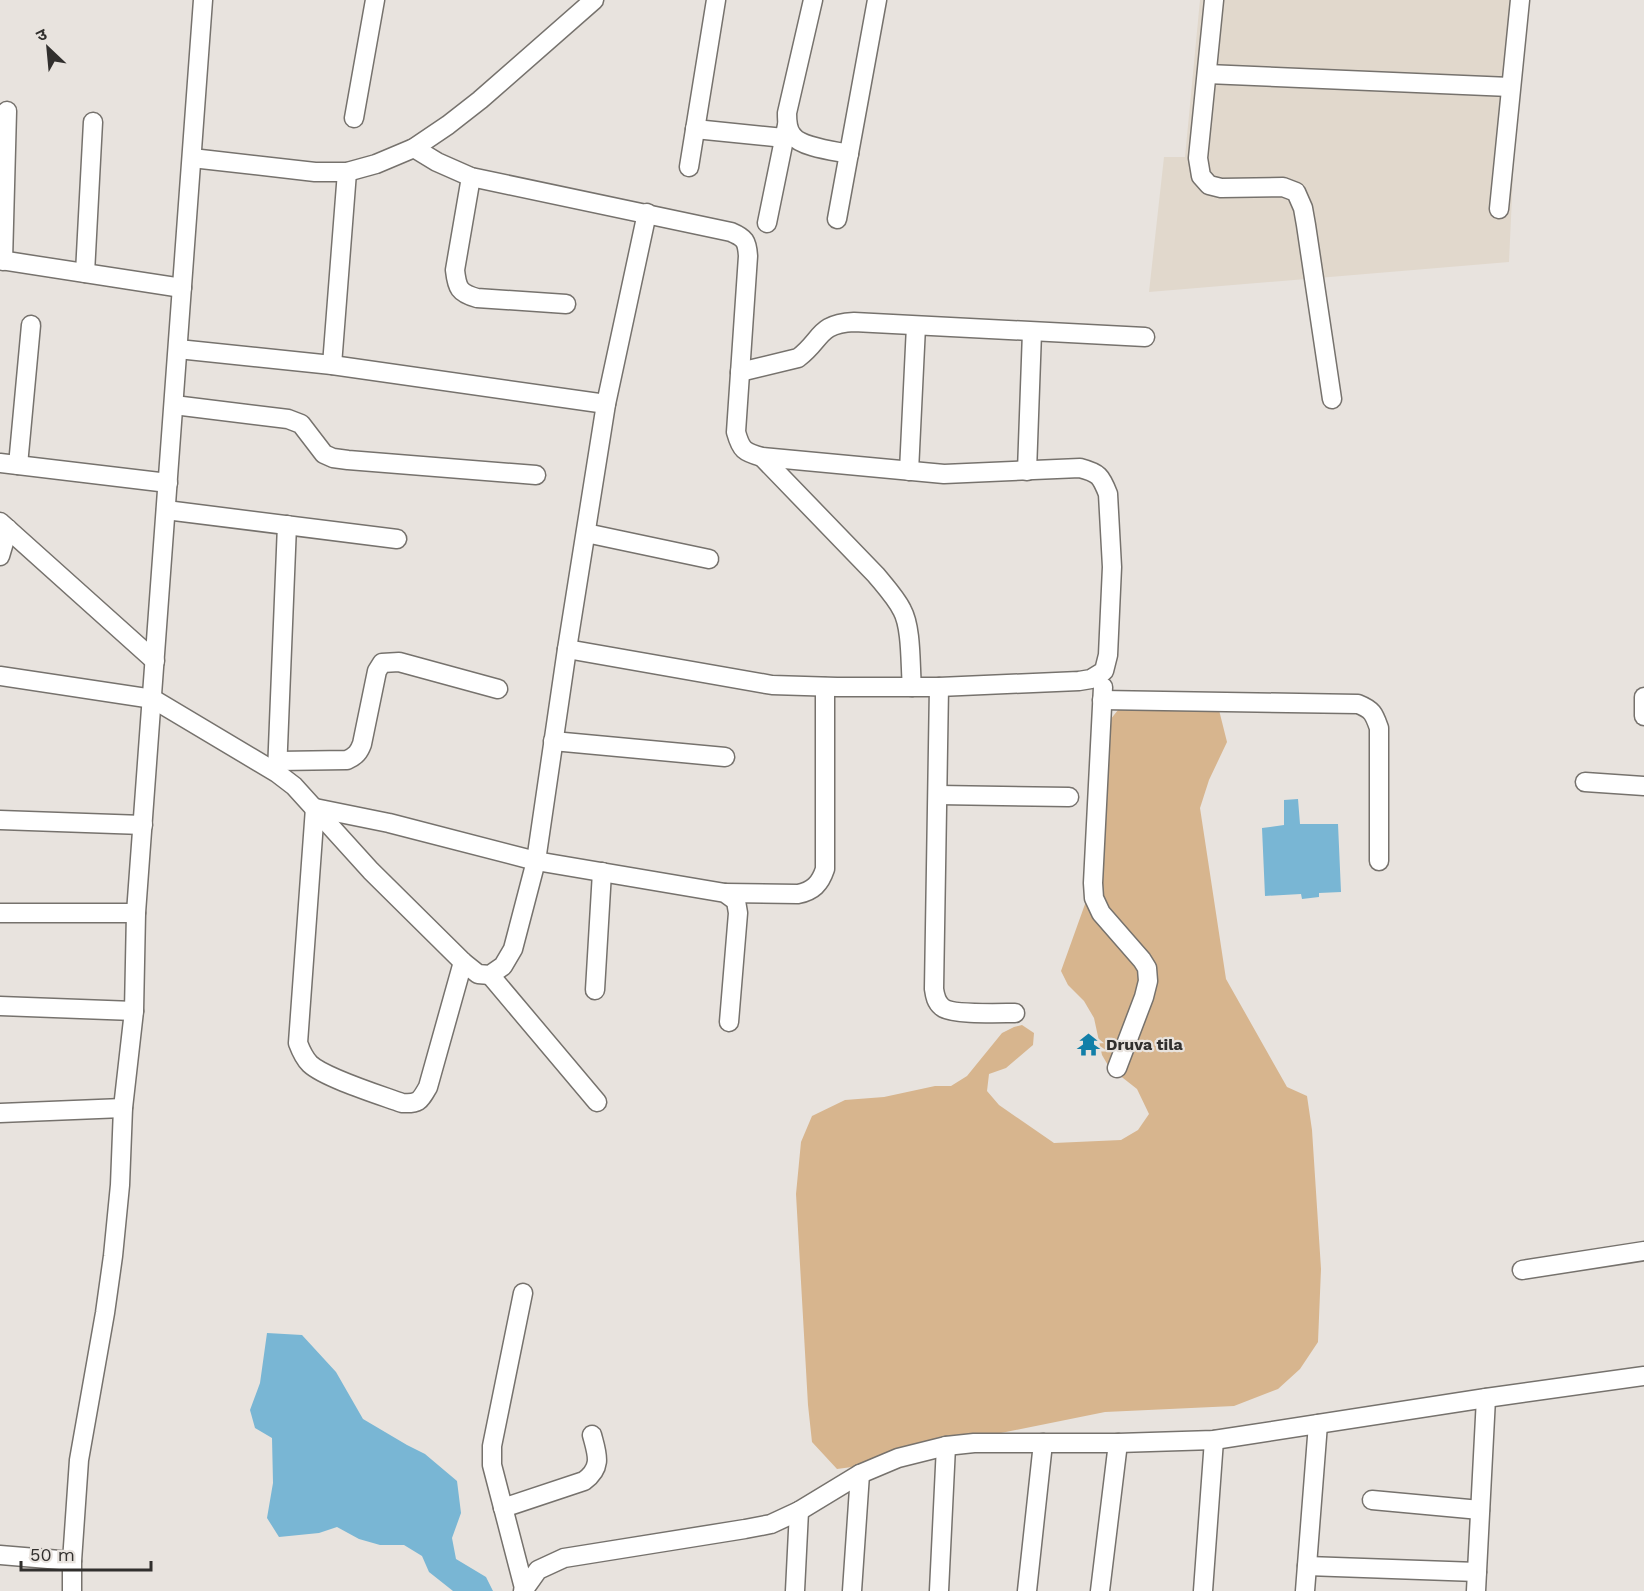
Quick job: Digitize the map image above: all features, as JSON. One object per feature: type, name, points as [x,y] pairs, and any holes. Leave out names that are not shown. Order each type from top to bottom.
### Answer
[{"type":"street","points":[[72,1591],[79,1460],[113,1256],[120,1185],[123,1108],[134,1011],[136,913],[203,0]]},
{"type":"street","points":[[354,118],[375,0]]},
{"type":"street","points":[[689,167],[716,0]]},
{"type":"street","points":[[767,223],[786,131],[787,113],[813,0]]},
{"type":"street","points":[[837,219],[877,0]]},
{"type":"street","points":[[1214,0],[1198,158],[1201,176],[1209,185],[1221,188],[1283,187],[1296,192],[1303,208],[1306,225],[1332,399]]},
{"type":"street","points":[[1499,208],[1520,0]]},
{"type":"street","points":[[192,158],[315,172],[347,172],[376,164],[414,148],[480,100],[585,1]]},
{"type":"street","points":[[1207,74],[1510,87]]},
{"type":"street","points":[[7,111],[2,260],[182,288]]},
{"type":"street","points":[[85,273],[93,122]]},
{"type":"street","points":[[695,129],[786,131],[800,142],[849,154]]},
{"type":"street","points":[[414,148],[436,162],[471,177],[647,213],[741,236],[748,244],[748,256],[736,432],[740,445],[747,453],[762,457],[944,474],[1080,468],[1095,472],[1103,482],[1108,494],[1112,567],[1108,656],[1104,671],[1102,700],[1094,898],[1101,913],[1142,960],[1147,968],[1148,981],[1118,1068]]},
{"type":"street","points":[[332,366],[347,172]]},
{"type":"street","points":[[471,177],[454,270],[459,290],[477,298],[566,304]]},
{"type":"street","points":[[0,676],[153,699],[277,767],[350,849],[463,962],[478,974],[490,975],[503,966],[513,949],[536,861],[606,404],[647,213]]},
{"type":"street","points":[[740,372],[798,358],[827,328],[840,323],[1145,338]]},
{"type":"street","points":[[18,465],[31,325]]},
{"type":"street","points":[[909,471],[916,326]]},
{"type":"street","points":[[1027,471],[1032,332]]},
{"type":"street","points":[[178,349],[332,366],[606,404]]},
{"type":"street","points":[[174,405],[288,419],[301,424],[324,454],[333,458],[536,475]]},
{"type":"street","points":[[762,457],[876,576],[904,612],[912,687]]},
{"type":"street","points":[[0,463],[168,483]]},
{"type":"street","points":[[166,510],[397,539]]},
{"type":"street","points":[[4,525],[155,661]]},
{"type":"street","points":[[0,556],[4,525]]},
{"type":"street","points":[[277,767],[287,525]]},
{"type":"street","points":[[586,533],[709,559]]},
{"type":"street","points":[[567,649],[772,685],[939,687],[1079,681],[1091,679],[1104,671]]},
{"type":"street","points":[[277,767],[347,760],[355,757],[362,744],[377,672],[382,663],[399,662],[498,688]]},
{"type":"street","points":[[315,808],[389,823],[536,861],[725,893],[798,894],[808,892],[816,887],[825,869],[825,687]]},
{"type":"street","points":[[939,687],[934,989],[936,1000],[943,1009],[955,1012],[1015,1013]]},
{"type":"street","points":[[1644,697],[1644,716]]},
{"type":"street","points":[[1102,700],[1359,704],[1370,708],[1379,728],[1379,861]]},
{"type":"street","points":[[553,741],[725,757]]},
{"type":"street","points":[[1585,782],[1644,786]]},
{"type":"street","points":[[938,795],[1069,797]]},
{"type":"street","points":[[315,808],[298,1043],[311,1065],[327,1075],[402,1103],[414,1104],[421,1100],[428,1087],[463,962]]},
{"type":"street","points":[[0,820],[143,825]]},
{"type":"street","points":[[595,990],[602,872]]},
{"type":"street","points":[[725,893],[736,901],[738,913],[729,1022]]},
{"type":"street","points":[[0,913],[136,913]]},
{"type":"street","points":[[490,975],[597,1102]]},
{"type":"street","points":[[0,1006],[134,1011]]},
{"type":"street","points":[[0,1113],[123,1108]]},
{"type":"street","points":[[1522,1269],[1644,1251]]},
{"type":"street","points":[[523,1293],[492,1446],[492,1465],[524,1590]]},
{"type":"street","points":[[524,1590],[538,1570],[564,1558],[771,1524],[799,1511],[860,1474],[898,1458],[946,1446],[974,1443],[1214,1440],[1644,1376]]},
{"type":"street","points":[[1476,1591],[1486,1398]]},
{"type":"street","points":[[1305,1591],[1318,1424]]},
{"type":"street","points":[[503,1508],[584,1480],[592,1475],[597,1466],[592,1435]]},
{"type":"street","points":[[1203,1591],[1214,1440]]},
{"type":"street","points":[[1027,1591],[1043,1443]]},
{"type":"street","points":[[1100,1591],[1118,1443]]},
{"type":"street","points":[[939,1591],[946,1446]]},
{"type":"street","points":[[852,1591],[860,1474]]},
{"type":"street","points":[[1372,1500],[1480,1510]]},
{"type":"street","points":[[795,1591],[799,1511]]},
{"type":"street","points":[[0,1555],[72,1561]]},
{"type":"street","points":[[1307,1566],[1477,1572]]},
{"type":"shaded area","points":[[1200,0],[1521,0],[1509,262],[1149,292],[1164,157],[1185,157]]},
{"type":"shaded area","points":[[1122,705],[1219,710],[1227,742],[1209,780],[1200,808],[1226,979],[1287,1087],[1307,1096],[1312,1130],[1321,1269],[1318,1342],[1300,1369],[1278,1389],[1234,1406],[1105,1412],[996,1434],[943,1436],[888,1453],[867,1465],[837,1469],[812,1442],[808,1405],[796,1194],[801,1142],[812,1116],[845,1100],[884,1097],[935,1086],[951,1086],[967,1076],[1002,1033],[1022,1025],[1034,1033],[1033,1045],[1006,1068],[989,1074],[987,1091],[999,1105],[1054,1143],[1121,1140],[1138,1130],[1149,1114],[1137,1089],[1109,1067],[1102,1055],[1094,1018],[1084,1001],[1068,985],[1061,971],[1089,893],[1110,720]]},
{"type":"water","points":[[1298,799],[1300,824],[1338,824],[1341,892],[1319,893],[1319,897],[1302,899],[1301,894],[1265,896],[1262,828],[1284,825],[1284,800]]},
{"type":"water","points":[[267,1333],[302,1335],[336,1372],[363,1419],[425,1454],[457,1481],[461,1513],[452,1538],[456,1559],[486,1577],[493,1591],[453,1591],[429,1572],[422,1556],[404,1545],[380,1545],[359,1539],[337,1527],[319,1533],[279,1537],[267,1518],[273,1483],[272,1438],[255,1428],[250,1410],[260,1383]]},
{"type":"place","name":"Druva tila","points":[[1088,1044]]}]
